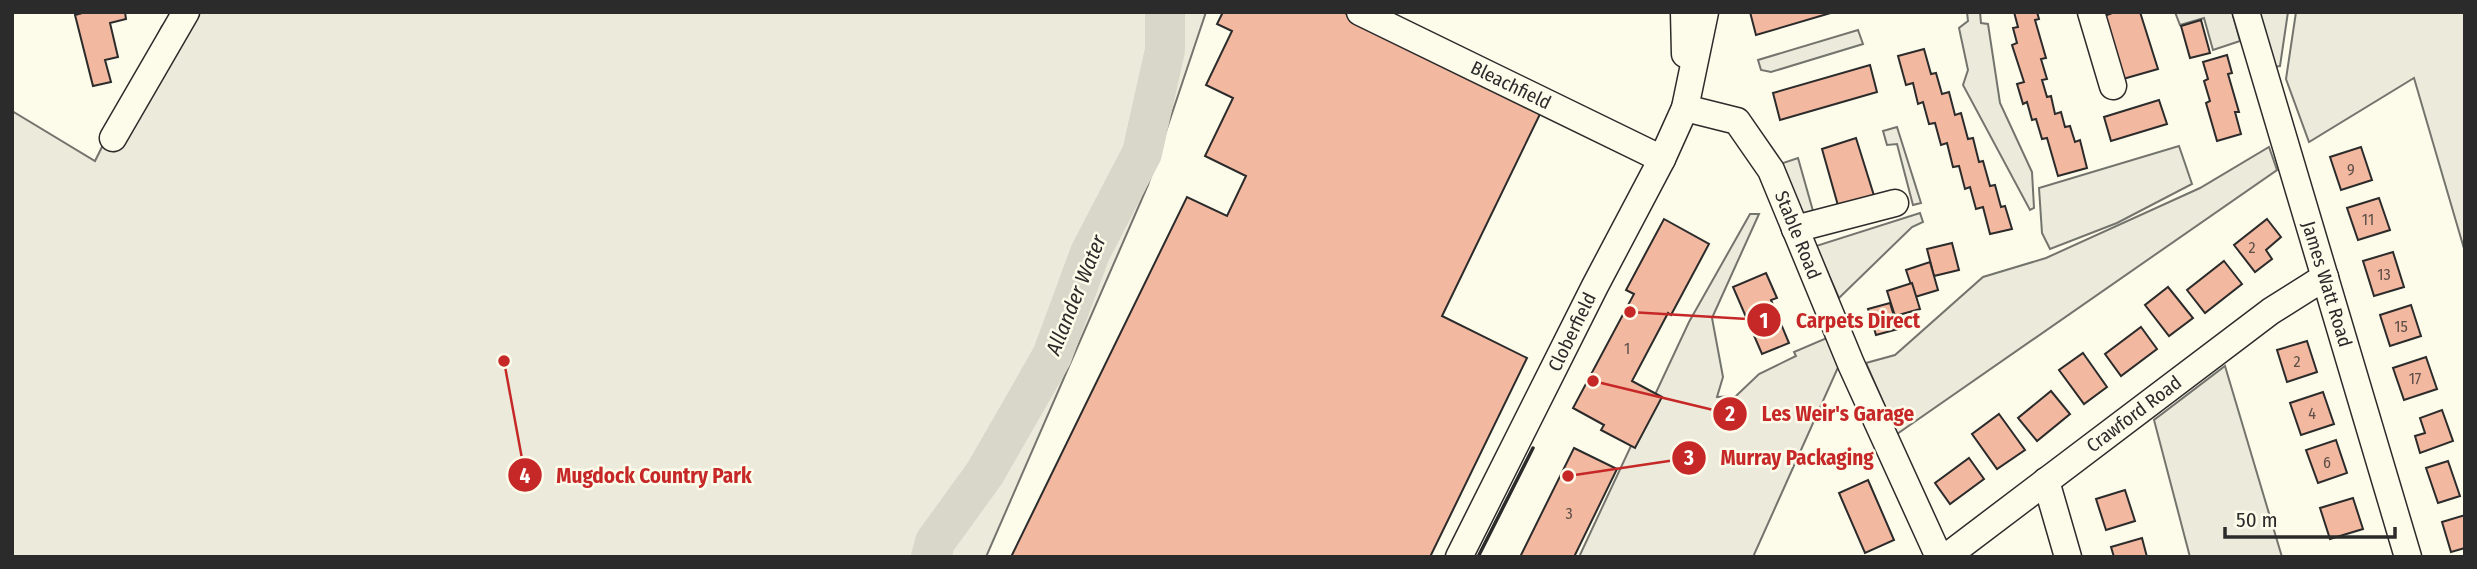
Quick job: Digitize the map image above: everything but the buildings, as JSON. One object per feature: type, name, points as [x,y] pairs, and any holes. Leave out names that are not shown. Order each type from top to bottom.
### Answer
[{"type":"street","points":[[113,138],[186,12]]},
{"type":"street","name":"Bleachfield","points":[[1360,12],[1662,159]]},
{"type":"street","points":[[1684,12],[1685,108]]},
{"type":"street","points":[[1685,108],[1705,12]]},
{"type":"street","points":[[2091,12],[2113,86]]},
{"type":"street","name":"James Watt Road","points":[[2246,12],[2408,557]]},
{"type":"street","name":"Cloberfield","points":[[1459,557],[1662,159],[1685,108]]},
{"type":"street","name":"Stable Road","points":[[1685,108],[1737,121],[1771,170],[1851,364],[1939,557]]},
{"type":"street","points":[[1795,229],[1895,203]]},
{"type":"street","name":"Crawford Road","points":[[1946,557],[2271,311],[2325,277]]},
{"type":"street","points":[[2046,481],[2068,557]]},
{"type":"shaded area","points":[[177,12],[1206,12],[1148,185],[986,557],[12,557],[12,111],[95,161],[162,26]]},
{"type":"shaded area","points":[[1967,12],[1980,12],[1981,23],[1988,24],[2000,103],[2032,172],[2034,208],[2030,210],[1963,85],[1968,70],[1959,28],[1968,21]]},
{"type":"shaded area","points":[[2175,12],[2232,12],[2240,41],[2213,50],[2204,18],[2180,25]]},
{"type":"shaded area","points":[[2258,12],[2288,12],[2280,66],[2273,67]]},
{"type":"shaded area","points":[[2296,12],[2465,12],[2465,252],[2414,78],[2309,142],[2286,79]]},
{"type":"shaded area","points":[[1858,30],[1863,44],[1771,72],[1761,70],[1758,60]]},
{"type":"shaded area","points":[[1897,127],[1921,203],[1913,205],[1897,144],[1887,145],[1883,131]]},
{"type":"shaded area","points":[[2179,146],[2192,184],[2117,223],[2050,249],[2042,233],[2039,188]]},
{"type":"shaded area","points":[[2269,147],[2277,170],[1897,434],[1866,363],[1895,355],[1983,277],[2046,258],[2200,188]]},
{"type":"shaded area","points":[[1798,158],[1813,211],[1803,215],[1780,164]]},
{"type":"shaded area","points":[[1920,213],[1923,222],[1912,227],[1839,298],[1816,246]]},
{"type":"shaded area","points":[[1750,214],[1759,214],[1712,318],[1723,377],[1717,397],[1736,396],[1759,374],[1796,356],[1794,352],[1829,337],[1840,363],[1753,557],[1579,557],[1689,322]]},
{"type":"shaded area","points":[[2225,366],[2282,557],[2190,557],[2154,420]]},
{"type":"waterway","name":"Allander Water","points":[[931,557],[935,542],[985,473],[1052,356],[1090,253],[1142,153],[1165,50],[1165,12]]},
{"type":"wall","points":[[1478,557],[1533,448]]},
{"type":"place","name":"Carpets Direct","points":[[1630,312]]},
{"type":"place","name":"Mugdock Country Park","points":[[504,361]]},
{"type":"place","name":"Les Weir's Garage","points":[[1593,381]]},
{"type":"place","name":"Murray Packaging","points":[[1568,476]]}]
